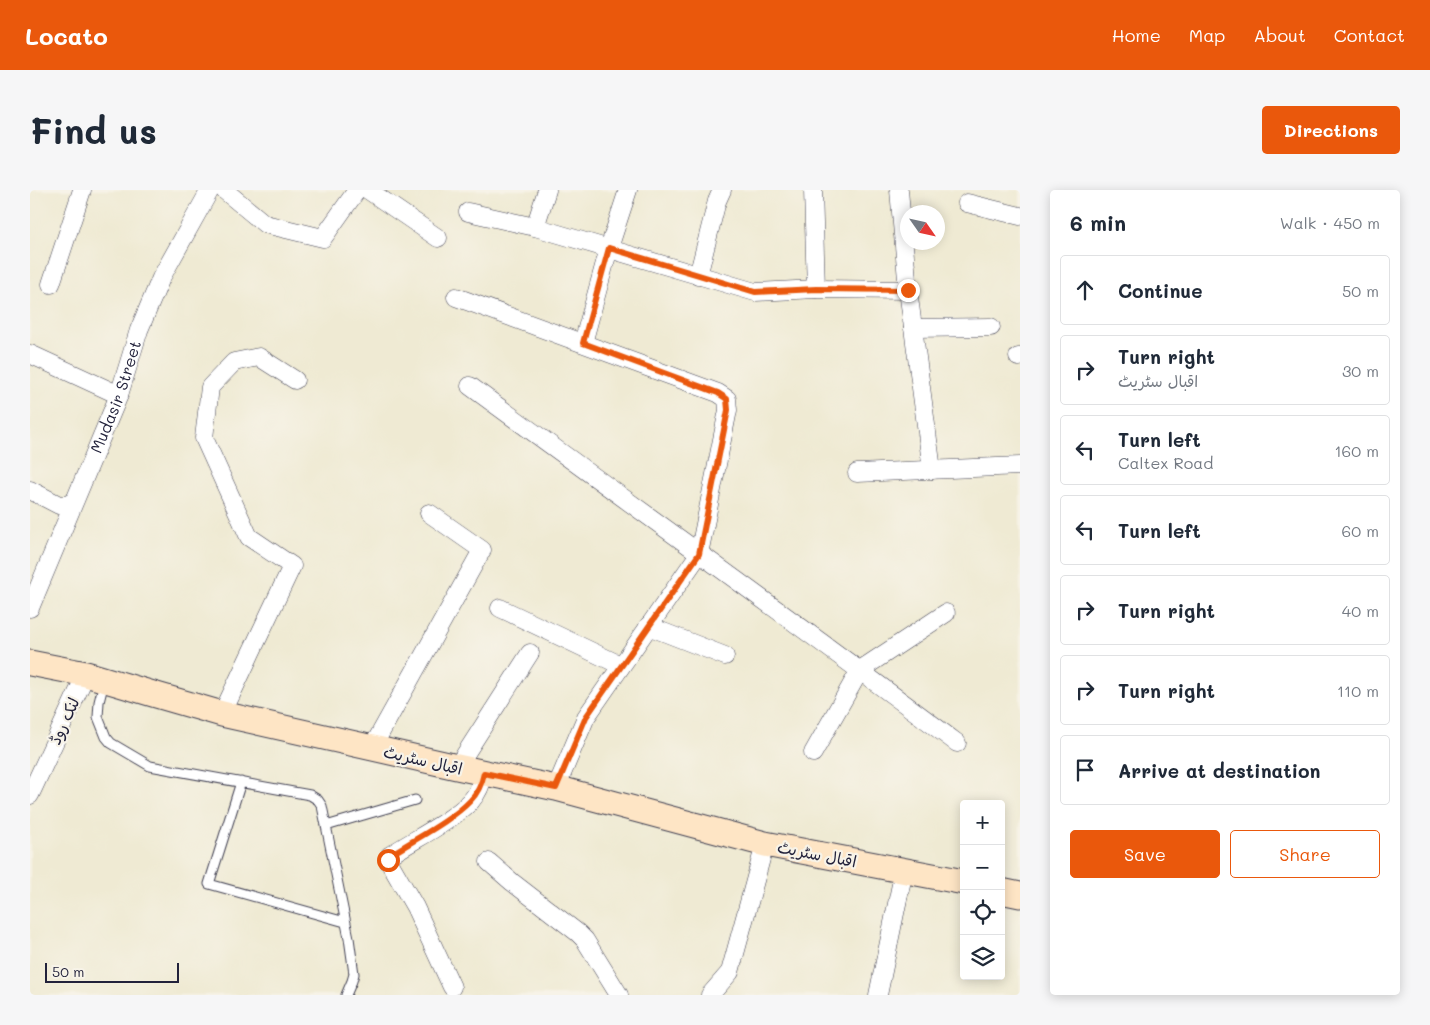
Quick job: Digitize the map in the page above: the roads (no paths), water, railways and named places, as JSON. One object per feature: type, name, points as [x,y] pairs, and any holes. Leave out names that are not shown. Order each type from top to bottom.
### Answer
[{"type":"street","points":[[51,284],[82,190]]},
{"type":"street","name":"Mudasir Street","points":[[30,608],[119,395],[140,330],[161,278],[210,190]]},
{"type":"street","points":[[224,190],[265,224],[323,238],[357,190]]},
{"type":"street","points":[[368,190],[438,238]]},
{"type":"street","points":[[535,227],[547,190]]},
{"type":"street","points":[[583,343],[609,248],[628,190]]},
{"type":"street","points":[[698,276],[722,190]]},
{"type":"street","points":[[812,190],[816,289]]},
{"type":"street","points":[[899,190],[908,290],[932,470]]},
{"type":"street","points":[[967,203],[1020,216]]},
{"type":"street","points":[[468,212],[535,227],[755,292],[816,289],[908,290]]},
{"type":"street","points":[[456,297],[718,393],[727,399],[728,410],[699,554],[620,665],[586,717],[556,788]]},
{"type":"street","points":[[913,328],[991,328]]},
{"type":"street","points":[[30,354],[119,395]]},
{"type":"street","points":[[222,714],[292,566],[249,537],[204,438],[210,387],[234,362],[259,357],[295,380]]},
{"type":"street","points":[[470,386],[860,670],[957,743]]},
{"type":"street","points":[[857,473],[1020,466]]},
{"type":"street","points":[[30,490],[59,505],[67,505],[74,501]]},
{"type":"street","points":[[372,748],[482,550],[429,513]]},
{"type":"street","points":[[500,608],[620,665]]},
{"type":"street","points":[[813,753],[860,670],[946,613]]},
{"type":"street","points":[[648,626],[725,656]]},
{"type":"street","points":[[457,768],[530,653]]},
{"type":"street","name":"اقبال سٹریٹ","points":[[30,663],[95,677],[222,714],[457,768],[556,788],[764,844],[960,881]]},
{"type":"street","name":"لنک روڈ","points":[[30,795],[95,677]]},
{"type":"street","points":[[452,987],[415,907],[388,860],[389,856],[454,814],[471,800],[482,784],[484,773]]},
{"type":"street","points":[[710,995],[730,972],[764,844]]},
{"type":"street","points":[[489,862],[585,940],[619,995]]},
{"type":"street","points":[[878,995],[904,870]]},
{"type":"street","points":[[1005,892],[1020,895]]},
{"type":"lane","points":[[95,677],[99,702],[98,717],[106,737],[111,743],[150,766],[310,795],[318,800],[322,806],[354,974],[346,995]]},
{"type":"lane","points":[[242,782],[209,884],[345,922]]},
{"type":"lane","points":[[326,826],[415,800]]}]
